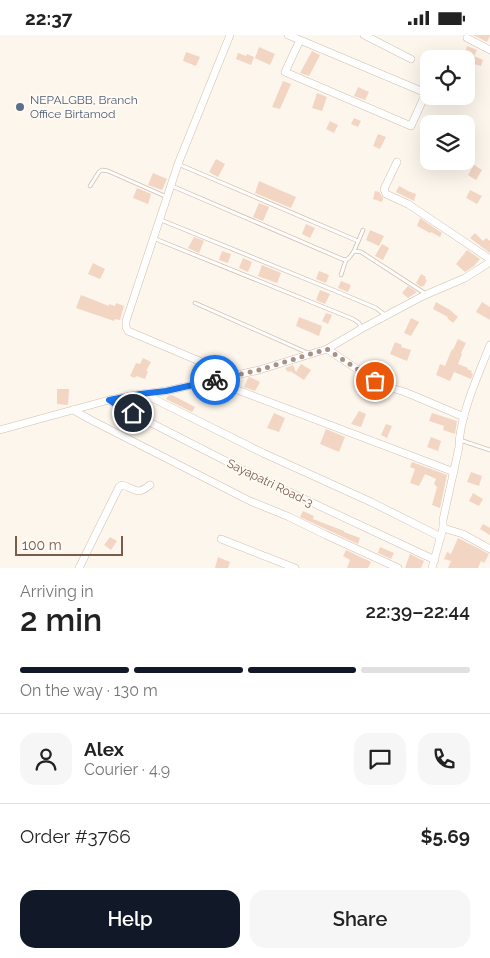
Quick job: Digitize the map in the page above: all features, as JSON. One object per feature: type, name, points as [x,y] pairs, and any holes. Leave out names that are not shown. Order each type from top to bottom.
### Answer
[{"type":"street","points":[[230,35],[178,164],[126,321],[126,327],[128,331],[235,376]]},
{"type":"street","points":[[288,35],[300,40],[426,93],[411,126],[285,72],[300,40]]},
{"type":"street","points":[[364,35],[411,59]]},
{"type":"street","points":[[467,38],[490,50]]},
{"type":"street","points":[[1,432],[109,400],[214,381],[259,370],[327,349],[385,315],[426,294],[465,278],[490,261],[408,204],[386,194],[384,189],[396,163]]},
{"type":"street","points":[[432,568],[443,528],[443,519],[464,417],[475,382],[490,345]]},
{"type":"street","points":[[327,349],[375,381],[464,417]]},
{"type":"street","points":[[214,381],[454,472]]},
{"type":"street","points":[[143,394],[441,537]]},
{"type":"street","name":"Sayapatri Road-3","points":[[109,400],[257,477],[435,560]]},
{"type":"street","points":[[72,410],[250,501],[288,516],[398,568]]},
{"type":"street","points":[[79,568],[119,487],[122,485],[142,492],[150,485]]},
{"type":"street","points":[[443,528],[463,534],[490,549]]},
{"type":"street","points":[[221,539],[295,568]]},
{"type":"lane","points":[[178,164],[358,241]]},
{"type":"lane","points":[[90,186],[102,170],[167,197]]},
{"type":"lane","points":[[171,186],[346,260]]},
{"type":"lane","points":[[160,219],[376,308],[385,315]]},
{"type":"lane","points":[[341,275],[346,260],[354,251],[363,229]]},
{"type":"lane","points":[[153,238],[353,319],[359,323],[361,329]]},
{"type":"lane","points":[[354,251],[361,252],[426,294]]},
{"type":"lane","points":[[195,303],[311,354]]},
{"type":"lane","points":[[459,440],[490,451]]},
{"type":"building","points":[[473,35],[490,35],[490,36],[487,42]]},
{"type":"building","points":[[467,46],[477,50],[475,54],[475,50],[466,50]]},
{"type":"building","points":[[259,47],[275,54],[270,65],[255,58]]},
{"type":"building","points":[[312,51],[320,55],[309,76],[300,73]]},
{"type":"building","points":[[186,52],[200,57],[196,66],[183,61]]},
{"type":"building","points":[[238,53],[254,57],[251,65],[236,59]]},
{"type":"building","points":[[475,56],[483,60],[481,66],[475,64]]},
{"type":"building","points":[[283,81],[291,84],[280,109],[272,107]]},
{"type":"building","points":[[358,87],[369,92],[365,100],[354,96]]},
{"type":"building","points":[[317,93],[327,97],[322,111],[312,108]]},
{"type":"building","points":[[354,118],[361,121],[358,127],[351,124]]},
{"type":"building","points":[[330,121],[338,125],[334,133],[326,129]]},
{"type":"building","points":[[378,134],[386,137],[380,149],[373,146]]},
{"type":"building","points":[[216,159],[225,164],[218,177],[209,172]]},
{"type":"building","points":[[475,166],[482,170],[476,180],[468,175],[471,170],[475,170]]},
{"type":"building","points":[[153,173],[167,179],[162,190],[148,185]]},
{"type":"building","points":[[259,181],[296,197],[291,208],[255,193]]},
{"type":"building","points":[[399,186],[416,194],[414,201],[396,192]]},
{"type":"building","points":[[137,188],[151,194],[148,204],[133,198]]},
{"type":"building","points":[[470,190],[482,196],[477,204],[466,198]]},
{"type":"building","points":[[375,191],[379,192],[383,198],[382,202],[373,199]]},
{"type":"building","points":[[259,203],[269,207],[263,221],[253,217]]},
{"type":"building","points":[[420,218],[442,233],[440,237],[417,226]]},
{"type":"building","points":[[306,224],[315,228],[310,238],[302,234]]},
{"type":"building","points":[[370,230],[384,236],[379,246],[366,240]]},
{"type":"building","points":[[475,233],[483,241],[486,238],[490,241],[490,253],[470,238]]},
{"type":"building","points":[[194,237],[204,241],[199,253],[188,248]]},
{"type":"building","points":[[382,244],[389,248],[383,260],[375,256]]},
{"type":"building","points":[[467,250],[480,259],[465,272],[456,264]]},
{"type":"building","points":[[222,251],[231,254],[228,263],[219,260]]},
{"type":"building","points":[[243,258],[252,262],[248,272],[239,268]]},
{"type":"building","points":[[93,263],[105,269],[100,279],[88,274]]},
{"type":"building","points":[[262,265],[281,273],[277,283],[258,276]]},
{"type":"building","points":[[319,271],[329,275],[326,283],[316,279]]},
{"type":"building","points":[[421,274],[427,280],[424,286],[421,287],[416,283]]},
{"type":"building","points":[[341,281],[351,285],[348,292],[338,288]]},
{"type":"building","points":[[408,286],[417,292],[408,298],[402,293]]},
{"type":"building","points":[[320,290],[330,294],[325,304],[316,300]]},
{"type":"building","points":[[81,295],[109,306],[109,304],[115,306],[116,303],[124,306],[120,320],[115,319],[114,321],[76,308]]},
{"type":"building","points":[[436,302],[458,317],[453,323],[448,317],[433,309]]},
{"type":"building","points":[[482,302],[490,307],[490,320],[476,312]]},
{"type":"building","points":[[326,313],[332,315],[328,324],[322,321]]},
{"type":"building","points":[[299,317],[322,326],[319,336],[296,326]]},
{"type":"building","points":[[411,318],[419,322],[411,336],[404,333]]},
{"type":"building","points":[[458,339],[466,343],[458,364],[468,368],[473,374],[471,379],[454,372],[450,381],[436,375],[440,364],[445,366]]},
{"type":"building","points":[[395,342],[402,345],[401,347],[411,350],[407,361],[390,354]]},
{"type":"building","points":[[143,358],[151,362],[146,371],[148,371],[145,379],[130,376],[136,363],[140,364]]},
{"type":"building","points":[[376,362],[387,368],[381,376],[371,370]]},
{"type":"building","points":[[301,364],[311,370],[304,380],[290,371],[288,372],[285,368],[293,365],[296,372]]},
{"type":"building","points":[[250,377],[260,382],[255,391],[244,387]]},
{"type":"building","points":[[57,389],[69,389],[68,405],[57,404]]},
{"type":"building","points":[[172,395],[195,407],[192,412],[166,399]]},
{"type":"building","points":[[359,411],[366,414],[361,427],[351,424]]},
{"type":"building","points":[[274,413],[285,418],[279,432],[267,428]]},
{"type":"building","points":[[432,413],[457,421],[455,434],[443,430],[444,426],[429,421]]},
{"type":"building","points":[[386,424],[392,426],[387,438],[381,435]]},
{"type":"building","points":[[326,429],[345,437],[339,452],[320,444]]},
{"type":"building","points":[[431,437],[441,441],[438,451],[427,447]]},
{"type":"building","points":[[412,462],[447,475],[440,508],[432,505],[437,487],[434,484],[436,479],[425,474],[419,486],[410,483],[415,469],[410,467]]},
{"type":"building","points":[[471,472],[482,476],[479,486],[467,482]]},
{"type":"building","points":[[473,493],[483,499],[479,506],[469,501]]},
{"type":"building","points":[[303,511],[314,516],[313,519],[360,538],[358,544],[300,517]]},
{"type":"building","points":[[483,524],[490,528],[490,535],[480,529]]},
{"type":"building","points":[[110,537],[117,541],[111,550],[104,545]]},
{"type":"building","points":[[458,538],[489,554],[484,563],[481,561],[478,568],[448,568],[451,561],[444,559],[447,552],[451,554]]},
{"type":"building","points":[[380,547],[394,553],[391,559],[378,553]]},
{"type":"building","points":[[346,550],[371,562],[368,568],[347,568],[350,560],[343,556]]},
{"type":"building","points":[[410,554],[424,561],[421,568],[405,568]]},
{"type":"building","points":[[218,557],[230,562],[228,568],[215,568]]},
{"type":"way so far","points":[[215,380],[259,370],[327,349],[375,381]]},
{"type":"place","name":"NEPALGBB, Branch Office Birtamod","points":[[20,107]]},
{"type":"route","points":[[133,413],[109,400],[166,391],[215,380]]}]
